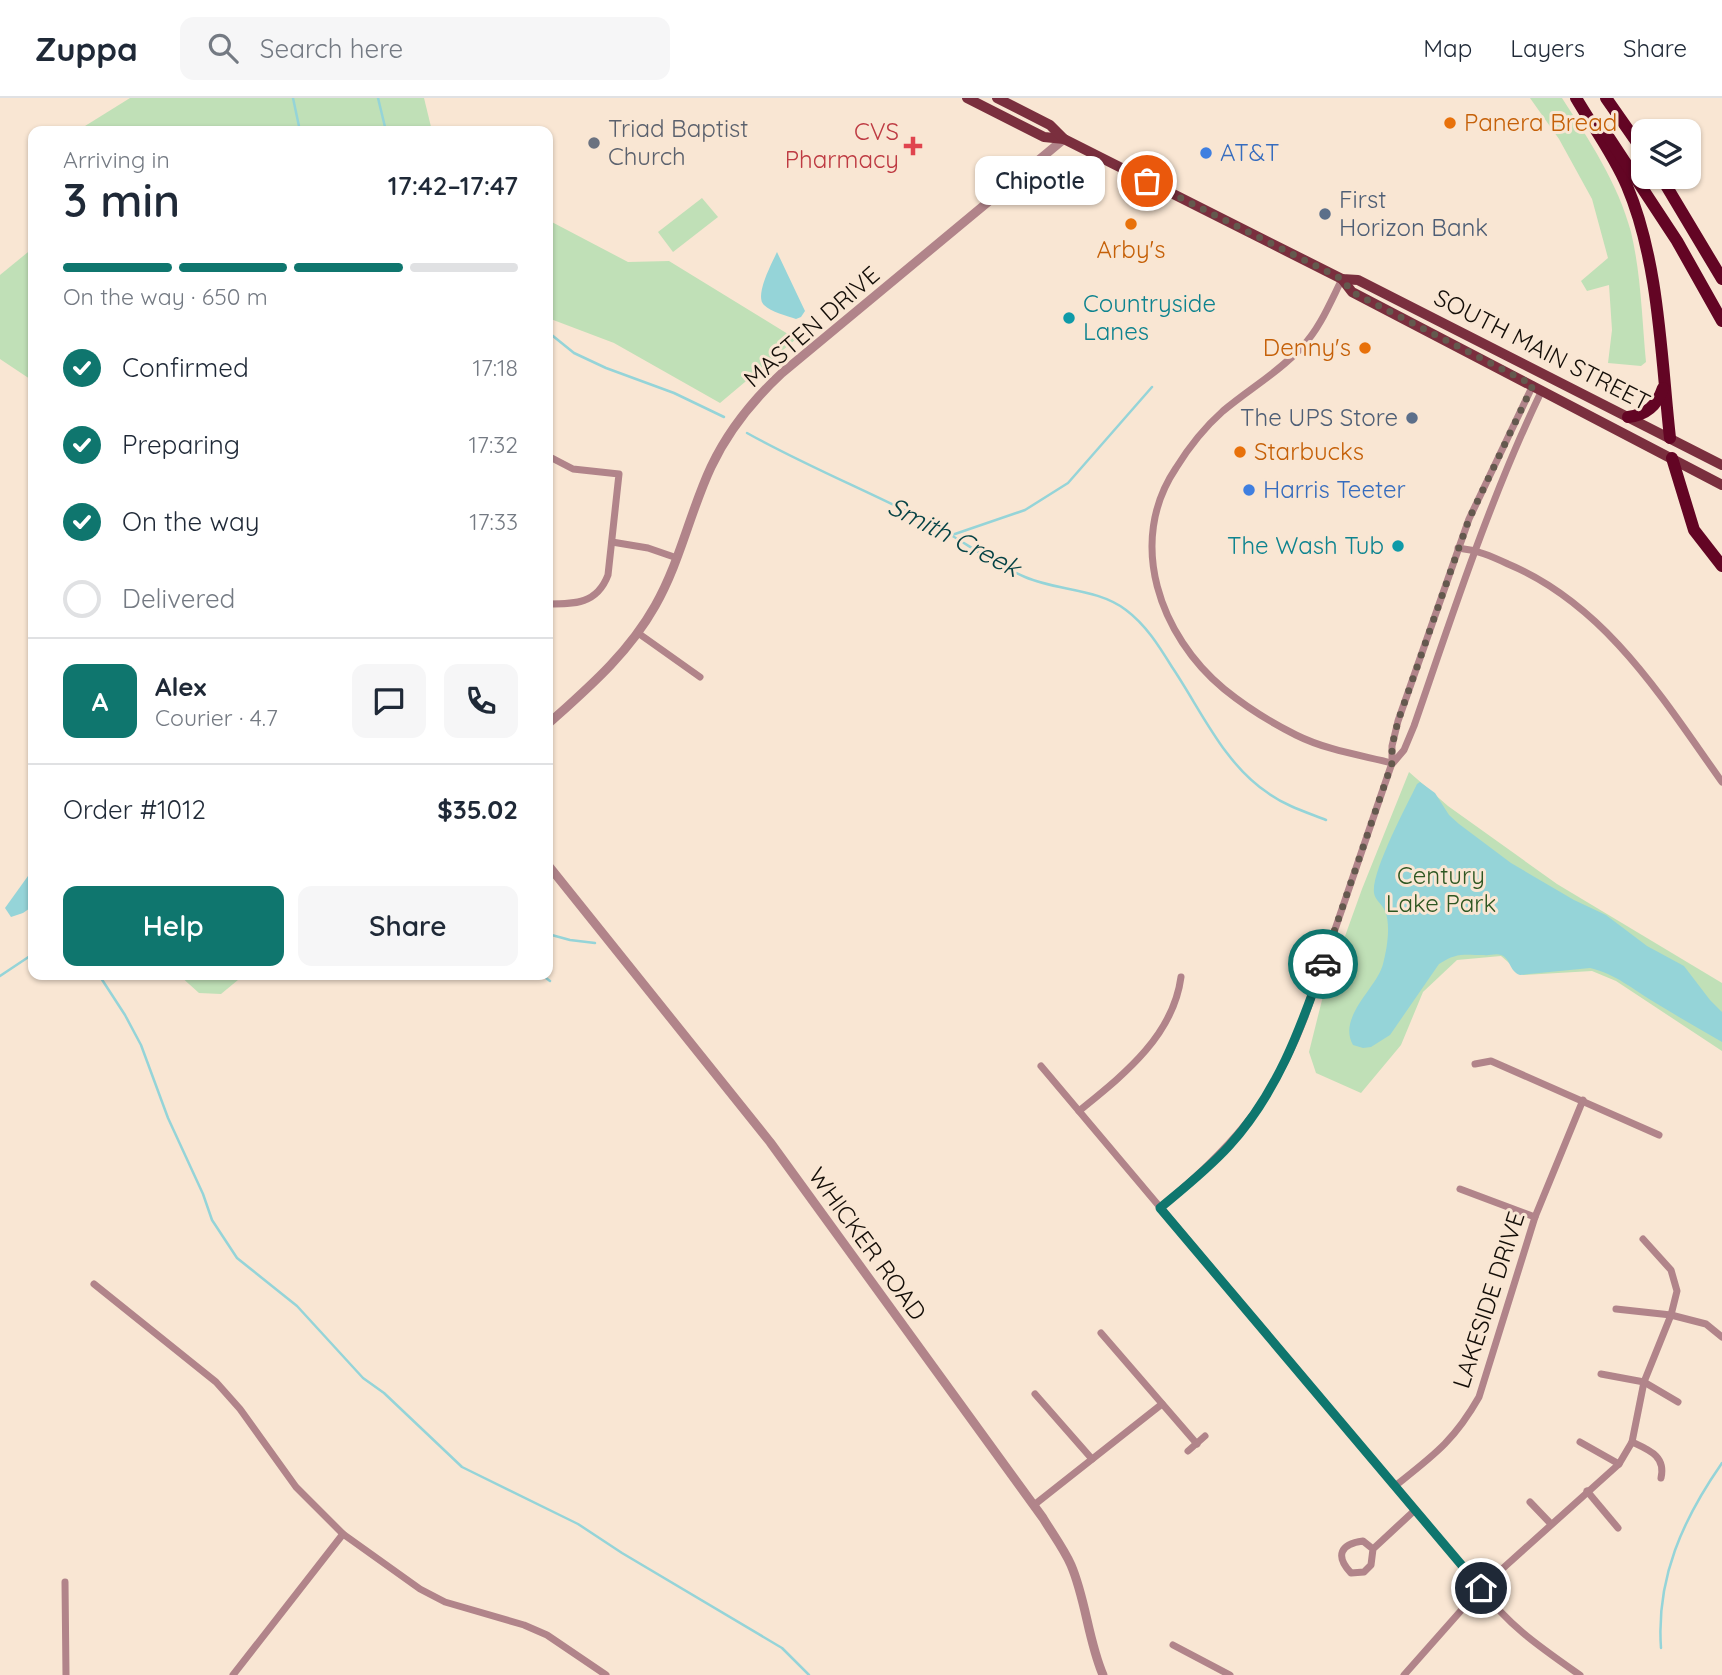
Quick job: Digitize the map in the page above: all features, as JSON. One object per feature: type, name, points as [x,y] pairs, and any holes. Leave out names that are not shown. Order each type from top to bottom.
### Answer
[{"type":"highway","points":[[1576,98],[1615,163],[1631,198],[1647,260],[1670,438]]},
{"type":"highway","points":[[1582,98],[1654,203],[1722,321]]},
{"type":"highway","points":[[1606,98],[1631,134]]},
{"type":"highway","points":[[1669,189],[1722,263]]},
{"type":"highway","points":[[1671,192],[1722,279]]},
{"type":"highway","points":[[1628,417],[1643,414],[1654,406],[1664,385]]},
{"type":"highway","points":[[1672,458],[1694,530],[1722,566]]},
{"type":"main road","name":"SOUTH MAIN STREET","points":[[967,98],[1044,136],[1064,139],[1342,279],[1358,280],[1722,465]]},
{"type":"main road","name":"SOUTH MAIN STREET","points":[[997,98],[1050,125],[1064,139]]},
{"type":"main road","name":"SOUTH MAIN STREET","points":[[1342,279],[1352,292],[1722,485]]},
{"type":"main road","points":[[1670,438],[1672,458]]},
{"type":"street","name":"MASTEN DRIVE","points":[[553,719],[605,672],[638,633],[657,604],[711,467],[735,426],[757,398],[782,373],[1064,139]]},
{"type":"street","points":[[1342,279],[1324,316],[1303,346],[1217,416],[1176,468],[1165,487],[1156,513],[1152,542],[1153,572],[1159,598],[1170,622],[1196,659],[1224,689],[1307,740],[1392,763]]},
{"type":"street","points":[[1392,763],[1404,750],[1475,550],[1538,388]]},
{"type":"street","points":[[1160,1208],[1229,1146],[1256,1112],[1278,1077],[1305,1017],[1392,763],[1392,746],[1458,548],[1504,442],[1538,388]]},
{"type":"street","points":[[1504,442],[1516,449]]},
{"type":"street","points":[[553,459],[573,469],[620,474],[608,575],[599,592],[585,601],[577,604],[553,604]]},
{"type":"street","points":[[612,542],[648,548],[677,558]]},
{"type":"street","points":[[1458,548],[1475,550],[1520,568],[1553,587],[1598,621],[1626,652],[1722,782]]},
{"type":"street","points":[[638,633],[700,677]]},
{"type":"street","points":[[1411,685],[1426,692]]},
{"type":"street","name":"WHICKER ROAD","points":[[553,871],[770,1142],[1034,1505],[1070,1563],[1087,1614],[1096,1659],[1103,1675]]},
{"type":"street","points":[[1079,1111],[1123,1075],[1148,1048],[1177,999],[1181,977]]},
{"type":"street","points":[[1475,1064],[1491,1061],[1658,1135]]},
{"type":"street","points":[[1041,1066],[1508,1621],[1580,1675]]},
{"type":"street","name":"LAKESIDE DRIVE","points":[[1395,1486],[1444,1447],[1462,1426],[1479,1397],[1535,1217],[1583,1100]]},
{"type":"street","points":[[1460,1189],[1535,1217]]},
{"type":"street","points":[[1404,1675],[1481,1588],[1619,1464],[1632,1442],[1644,1382],[1671,1315],[1677,1291],[1674,1276],[1643,1239]]},
{"type":"street","points":[[94,1284],[216,1381],[240,1409],[296,1486],[343,1534],[420,1589],[445,1602],[524,1625],[547,1635],[606,1675]]},
{"type":"street","points":[[1616,1309],[1671,1315],[1706,1324],[1722,1337]]},
{"type":"street","points":[[1101,1333],[1197,1444]]},
{"type":"street","points":[[1601,1374],[1644,1382],[1678,1402]]},
{"type":"street","points":[[1035,1394],[1092,1459]]},
{"type":"street","points":[[1034,1505],[1162,1404]]},
{"type":"street","points":[[1188,1451],[1205,1436]]},
{"type":"street","points":[[1580,1442],[1619,1464]]},
{"type":"street","points":[[1632,1442],[1658,1456],[1662,1467],[1661,1478]]},
{"type":"street","points":[[1587,1490],[1618,1528]]},
{"type":"street","points":[[1530,1502],[1551,1524]]},
{"type":"street","points":[[1373,1549],[1363,1541],[1351,1543],[1344,1548],[1341,1556],[1344,1565],[1351,1573],[1364,1572],[1371,1564],[1373,1549],[1415,1510]]},
{"type":"street","points":[[233,1675],[343,1534]]},
{"type":"street","points":[[65,1582],[66,1675]]},
{"type":"street","points":[[1173,1644],[1230,1675]]},
{"type":"green space","points":[[130,98],[424,98],[431,126],[85,126]]},
{"type":"green space","points":[[1530,98],[1562,98],[1602,162],[1619,196],[1631,232],[1637,264],[1646,362],[1641,366],[1608,363],[1612,330],[1609,285],[1587,291],[1581,281],[1608,258],[1592,199],[1559,139]]},
{"type":"green space","points":[[702,198],[718,217],[673,252],[658,232]]},
{"type":"green space","points":[[553,223],[628,262],[669,261],[796,339],[720,403],[614,343],[553,320]]},
{"type":"green space","points":[[28,252],[28,378],[0,359],[0,275]]},
{"type":"green space","name":"Century Lake Park","points":[[1409,772],[1448,806],[1557,884],[1722,983],[1722,1051],[1616,981],[1592,971],[1523,975],[1501,956],[1457,960],[1423,992],[1401,1045],[1361,1093],[1316,1073],[1309,1052],[1322,1000],[1362,889]]},
{"type":"green space","points":[[185,980],[238,980],[221,994],[199,993]]},
{"type":"water","points":[[777,252],[805,311],[796,319],[771,310],[761,301],[765,279]]},
{"type":"water","name":"Century Lake Park","points":[[1420,782],[1435,793],[1449,815],[1459,824],[1511,863],[1574,900],[1606,915],[1647,946],[1684,966],[1722,1012],[1722,1042],[1608,974],[1590,968],[1520,975],[1514,971],[1507,959],[1497,954],[1461,955],[1439,964],[1390,1035],[1371,1047],[1353,1045],[1349,1034],[1350,1024],[1379,973],[1387,944],[1387,917],[1374,893],[1378,870]]},
{"type":"water","points":[[28,876],[28,910],[11,917],[5,908]]},
{"type":"waterway","points":[[293,98],[299,126]]},
{"type":"waterway","name":"Smith Creek","points":[[378,98],[385,126]]},
{"type":"waterway","name":"Smith Creek","points":[[553,336],[574,353],[674,393],[724,417]]},
{"type":"waterway","points":[[952,535],[1025,510],[1068,483],[1152,387]]},
{"type":"waterway","name":"Smith Creek","points":[[747,433],[928,522],[1012,571],[1037,582],[1102,598],[1126,610],[1140,622],[1157,644],[1214,735],[1252,781],[1275,798],[1326,820]]},
{"type":"waterway","points":[[553,935],[595,943]]},
{"type":"waterway","points":[[0,976],[28,957]]},
{"type":"waterway","points":[[102,980],[141,1045],[168,1118],[212,1220],[237,1258],[297,1306],[363,1378],[384,1393],[462,1467],[578,1524],[782,1648],[809,1675]]},
{"type":"waterway","points":[[1661,1648],[1663,1597],[1675,1550],[1695,1506],[1722,1463]]},
{"type":"way so far","points":[[1147,181],[1342,279],[1352,292],[1533,385],[1504,442],[1458,548],[1398,721],[1392,746],[1392,763],[1323,964]]},
{"type":"place","name":"Panera Bread","points":[[1450,123]]},
{"type":"place","name":"Triad Baptist Church","points":[[594,143]]},
{"type":"place","name":"CVS Pharmacy","points":[[913,146]]},
{"type":"place","name":"AT&T","points":[[1206,153]]},
{"type":"place","name":"Chipotle","points":[[1147,181]]},
{"type":"place","name":"First Horizon Bank","points":[[1325,214]]},
{"type":"place","name":"Arby's","points":[[1131,224]]},
{"type":"place","name":"Countryside Lanes","points":[[1069,318]]},
{"type":"place","name":"Denny's","points":[[1365,348]]},
{"type":"place","name":"The UPS Store","points":[[1412,418]]},
{"type":"place","name":"Starbucks","points":[[1240,452]]},
{"type":"place","name":"Harris Teeter","points":[[1249,490]]},
{"type":"place","name":"The Wash Tub","points":[[1398,546]]},
{"type":"route","points":[[1323,964],[1297,1038],[1267,1096],[1229,1146],[1160,1208],[1481,1588]]}]
